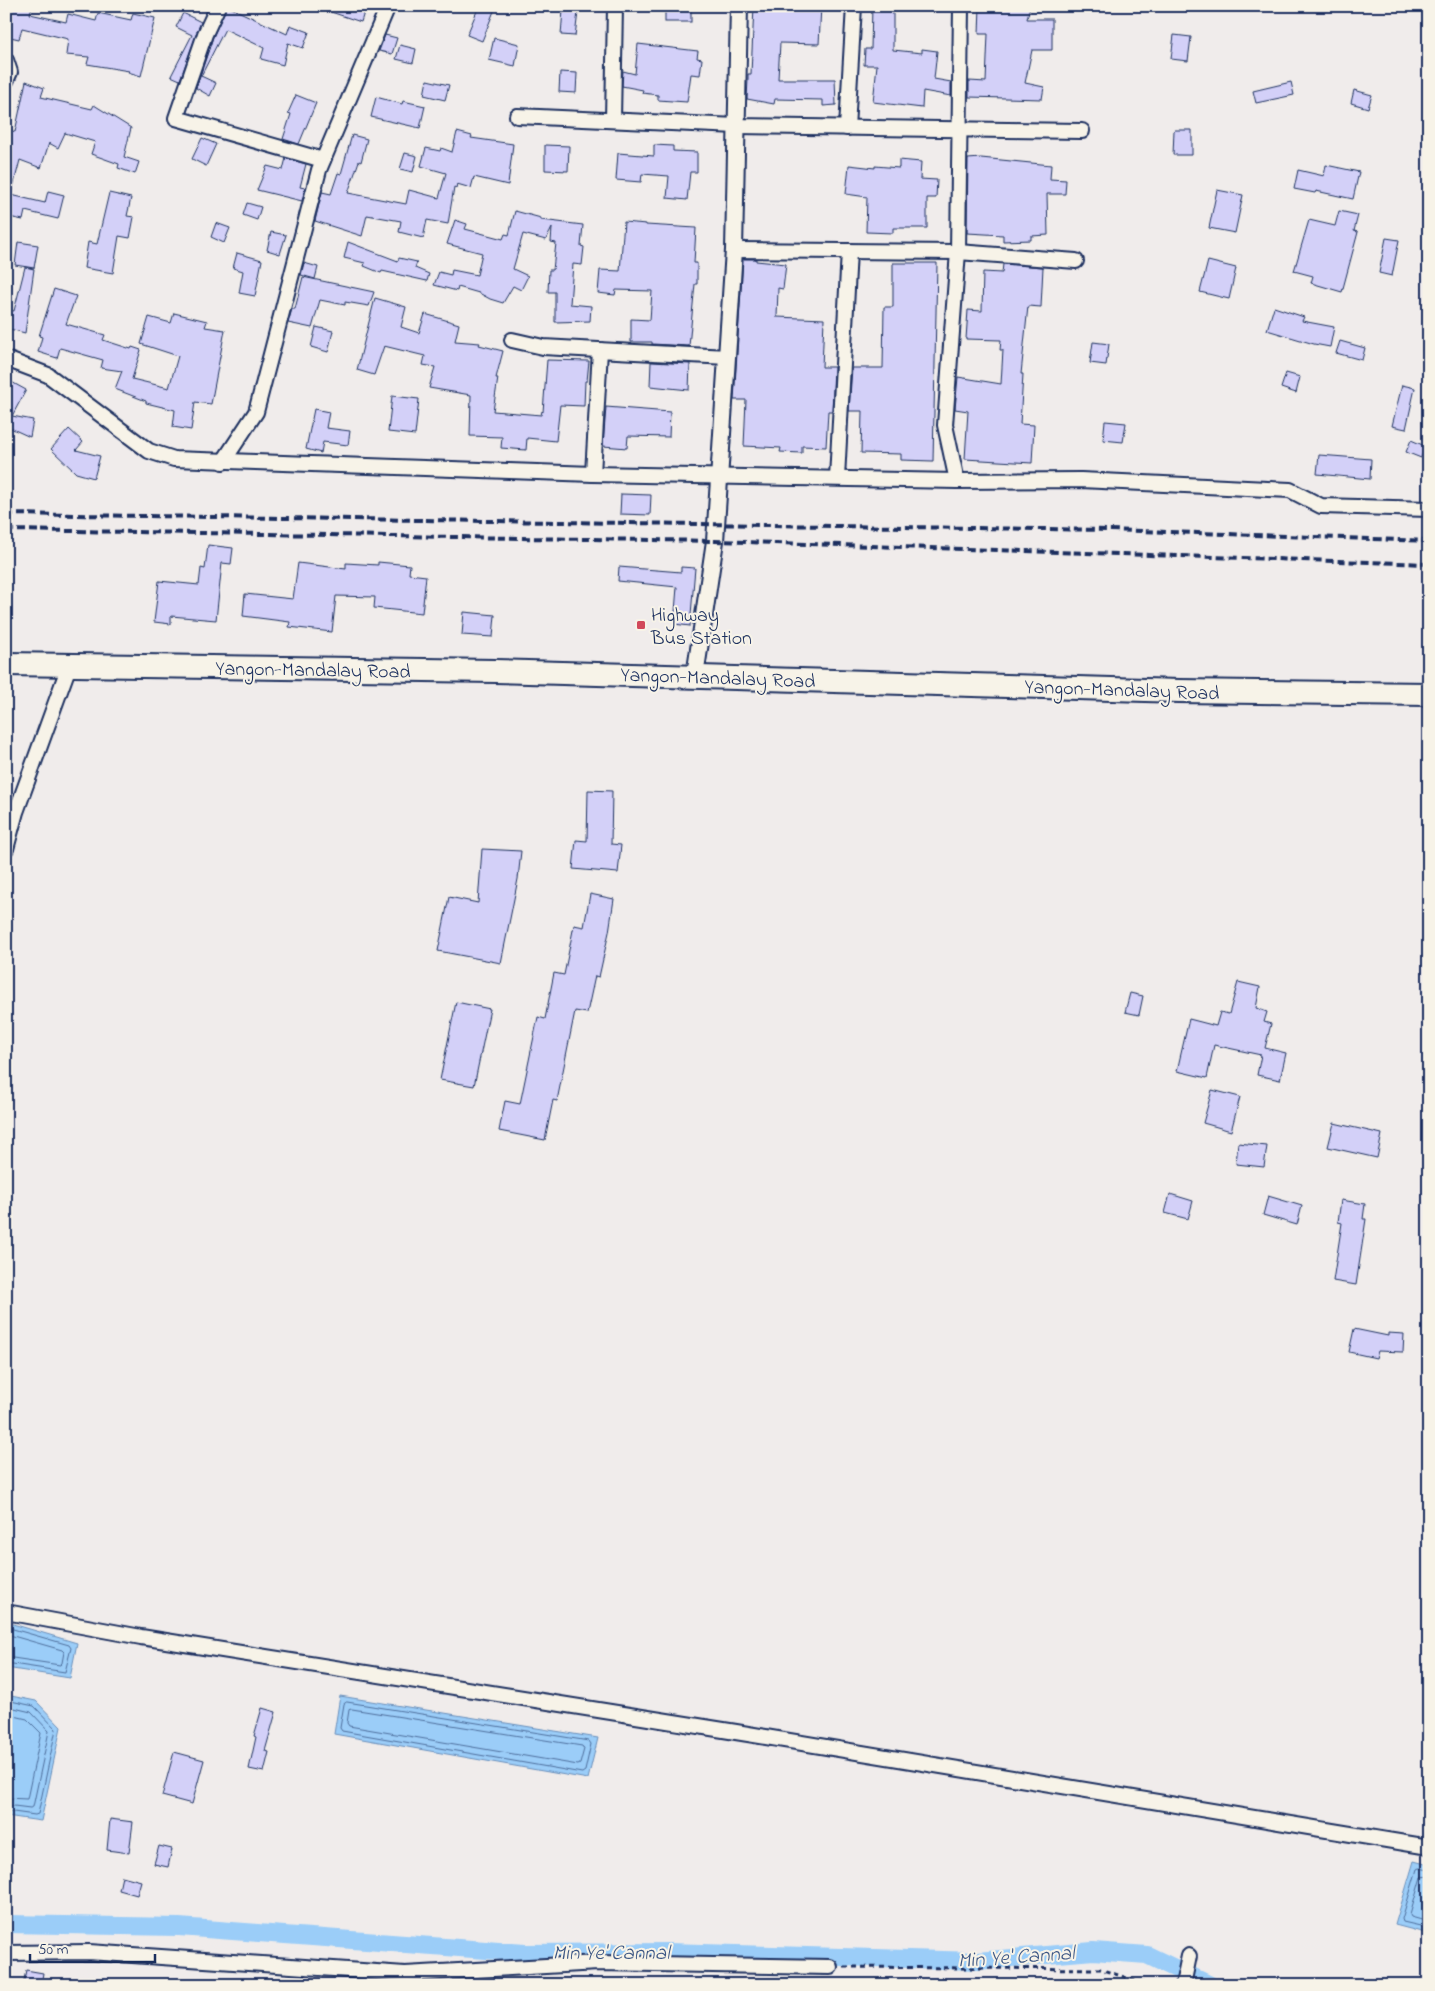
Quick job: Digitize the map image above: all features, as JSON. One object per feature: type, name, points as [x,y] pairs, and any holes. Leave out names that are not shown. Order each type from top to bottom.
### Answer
[{"type":"highway","name":"Yangon-Mandalay Road","points":[[6,664],[504,671],[1179,691],[1429,694]]},
{"type":"street","points":[[218,6],[205,34],[176,118],[323,160]]},
{"type":"street","points":[[224,462],[256,412],[323,160],[388,6]]},
{"type":"street","points":[[613,120],[615,6]]},
{"type":"street","points":[[695,676],[715,541],[734,250],[739,6]]},
{"type":"street","points":[[847,128],[854,6]]},
{"type":"street","points":[[957,480],[945,425],[958,252],[961,6]]},
{"type":"street","points":[[6,60],[10,72],[6,80]]},
{"type":"street","points":[[517,116],[737,126],[1082,130]]},
{"type":"street","points":[[734,250],[958,252],[1076,261]]},
{"type":"street","points":[[837,478],[849,251]]},
{"type":"street","points":[[512,340],[543,347],[727,357]]},
{"type":"street","points":[[593,474],[600,350]]},
{"type":"street","points":[[6,359],[48,375],[149,451],[174,459],[593,474],[957,480],[1081,480],[1290,490],[1321,506],[1429,509]]},
{"type":"street","points":[[6,849],[16,812],[69,666]]},
{"type":"street","points":[[6,1612],[141,1637],[736,1732],[1429,1846]]},
{"type":"street","points":[[6,1953],[89,1952],[405,1974],[598,1963],[830,1967]]},
{"type":"street","points":[[1183,1985],[1189,1956]]},
{"type":"path","points":[[830,1967],[1100,1969],[1148,1985]]},
{"type":"water","points":[[6,1622],[77,1643],[70,1678],[6,1668]]},
{"type":"water","points":[[6,1695],[36,1701],[61,1727],[41,1821],[6,1816]]},
{"type":"water","points":[[340,1696],[598,1738],[588,1779],[334,1734]]},
{"type":"water","points":[[1414,1861],[1429,1865],[1429,1934],[1395,1925]]},
{"type":"building","points":[[12,6],[32,6],[30,14],[66,22],[68,14],[96,21],[98,13],[131,20],[133,13],[155,18],[141,76],[129,71],[87,64],[89,57],[66,55],[68,39],[22,28],[19,39],[6,36],[6,27]]},
{"type":"building","points":[[227,6],[287,34],[290,25],[309,32],[303,48],[288,43],[283,65],[261,59],[264,48],[225,29],[201,76],[216,83],[210,96],[196,88],[213,37]]},
{"type":"building","points":[[322,6],[366,6],[361,22],[322,9]]},
{"type":"building","points":[[479,6],[496,6],[482,41],[467,35]]},
{"type":"building","points":[[665,6],[691,6],[691,22],[665,22]]},
{"type":"building","points":[[754,6],[821,6],[819,44],[780,43],[778,79],[835,79],[836,105],[823,106],[823,100],[775,99],[774,104],[747,99],[748,74],[751,74]]},
{"type":"building","points":[[872,6],[893,6],[893,50],[922,53],[922,49],[937,51],[934,79],[951,82],[951,96],[923,91],[922,108],[873,102],[877,65],[864,65],[865,49],[871,49]]},
{"type":"building","points":[[980,6],[1030,6],[1027,19],[1052,19],[1052,50],[1032,50],[1025,83],[1044,87],[1042,99],[969,97],[969,81],[986,82],[988,34],[979,34]]},
{"type":"building","points":[[563,10],[578,12],[575,36],[561,35]]},
{"type":"building","points":[[183,13],[201,22],[180,80],[171,76],[192,35],[176,27]]},
{"type":"building","points":[[385,35],[397,38],[392,54],[379,51]]},
{"type":"building","points":[[1174,35],[1191,37],[1188,61],[1171,59]]},
{"type":"building","points":[[494,38],[519,44],[515,66],[489,60]]},
{"type":"building","points":[[638,44],[698,51],[697,58],[702,59],[700,75],[691,74],[687,102],[658,100],[658,95],[642,93],[643,90],[622,86],[623,71],[635,74]]},
{"type":"building","points":[[400,45],[416,49],[413,63],[396,59]]},
{"type":"building","points":[[560,72],[577,73],[576,93],[559,92]]},
{"type":"building","points":[[427,80],[449,85],[445,100],[424,95]]},
{"type":"building","points":[[26,81],[44,88],[41,97],[92,109],[94,105],[131,128],[124,157],[139,162],[135,174],[118,168],[119,164],[91,154],[95,142],[65,133],[58,148],[49,143],[41,168],[20,160],[11,195],[45,203],[48,191],[64,195],[58,219],[25,211],[23,220],[9,217],[11,209],[6,208],[6,128],[15,132]]},
{"type":"building","points":[[1291,82],[1294,95],[1256,103],[1253,91]]},
{"type":"building","points":[[1354,90],[1372,95],[1368,108],[1351,103]]},
{"type":"building","points":[[296,95],[316,103],[299,144],[283,139],[291,114],[288,113]]},
{"type":"building","points":[[376,97],[402,104],[403,101],[425,106],[420,128],[371,117]]},
{"type":"building","points":[[1174,130],[1192,130],[1192,155],[1173,155]]},
{"type":"building","points":[[457,132],[472,136],[471,138],[513,144],[508,185],[474,177],[471,188],[457,184],[456,188],[454,187],[448,224],[427,220],[423,238],[399,232],[401,221],[367,215],[362,236],[315,221],[322,192],[331,194],[338,173],[341,174],[352,135],[367,139],[361,162],[359,161],[348,193],[406,204],[409,190],[439,198],[446,173],[421,166],[426,148],[440,151],[441,148],[452,152]]},
{"type":"building","points":[[202,138],[216,144],[206,166],[192,159]]},
{"type":"building","points":[[545,145],[569,146],[568,171],[545,170]]},
{"type":"building","points":[[654,145],[673,146],[673,151],[697,152],[697,172],[690,172],[687,200],[667,198],[669,176],[642,174],[641,182],[616,180],[618,153],[654,156]]},
{"type":"building","points":[[405,153],[417,156],[413,172],[400,169]]},
{"type":"building","points":[[286,158],[306,164],[300,187],[305,188],[302,201],[257,190],[267,166],[283,170]]},
{"type":"building","points":[[981,158],[1051,165],[1050,179],[1066,180],[1065,194],[1047,194],[1048,235],[1031,236],[1031,240],[1003,241],[1003,235],[967,233],[968,159]]},
{"type":"building","points":[[899,160],[921,162],[920,179],[937,180],[936,198],[927,198],[927,228],[893,228],[893,233],[866,232],[867,197],[846,194],[849,165],[899,168]]},
{"type":"building","points":[[1326,165],[1359,172],[1353,199],[1316,191],[1315,193],[1294,189],[1298,170],[1324,176]]},
{"type":"building","points":[[1217,190],[1243,195],[1235,233],[1209,228]]},
{"type":"building","points":[[109,193],[131,198],[127,216],[134,217],[130,238],[119,236],[113,273],[84,268],[88,242],[97,244]]},
{"type":"building","points":[[247,203],[261,207],[257,220],[243,215]]},
{"type":"building","points":[[515,211],[541,218],[541,220],[583,225],[581,246],[584,247],[582,265],[573,264],[570,304],[591,306],[590,321],[555,322],[555,292],[548,292],[549,270],[553,270],[556,243],[551,242],[552,228],[546,240],[523,234],[513,269],[528,276],[521,290],[513,286],[503,303],[458,287],[457,291],[434,285],[439,272],[451,275],[452,270],[477,275],[482,253],[447,244],[455,220],[467,224],[465,229],[503,239],[505,234],[509,235]]},
{"type":"building","points":[[1339,211],[1358,215],[1354,231],[1358,232],[1342,292],[1311,283],[1313,276],[1294,271],[1309,220],[1335,226]]},
{"type":"building","points":[[624,222],[696,228],[694,263],[697,263],[697,284],[695,284],[689,346],[631,342],[631,319],[650,320],[652,291],[616,290],[615,295],[598,293],[600,270],[620,271]]},
{"type":"building","points":[[216,223],[230,228],[224,243],[211,237]]},
{"type":"building","points":[[271,232],[286,235],[280,254],[267,250]]},
{"type":"building","points":[[1386,238],[1399,240],[1392,276],[1379,273]]},
{"type":"building","points":[[18,242],[38,245],[34,268],[15,265]]},
{"type":"building","points":[[348,242],[398,261],[399,258],[417,262],[415,268],[429,274],[427,281],[382,271],[381,273],[364,266],[365,263],[344,258]]},
{"type":"building","points":[[237,253],[262,260],[255,296],[239,293],[243,271],[233,268]]},
{"type":"building","points":[[743,259],[756,259],[756,261],[786,264],[783,289],[778,288],[777,317],[824,319],[822,367],[834,367],[832,411],[828,411],[826,447],[802,446],[802,453],[780,452],[781,448],[744,446],[746,400],[734,400]]},
{"type":"building","points":[[1208,261],[1236,268],[1229,299],[1200,292]]},
{"type":"building","points":[[304,263],[318,267],[315,279],[301,275]]},
{"type":"building","points":[[893,263],[937,263],[933,461],[901,460],[901,454],[861,453],[862,411],[849,411],[852,368],[883,368],[884,307],[893,307]]},
{"type":"building","points":[[1003,264],[1043,267],[1041,307],[1028,306],[1021,374],[1023,374],[1020,424],[1034,425],[1032,463],[965,459],[968,411],[955,409],[958,377],[1001,384],[1003,350],[1000,350],[1001,340],[966,339],[968,310],[982,311],[983,272],[1002,273]]},
{"type":"building","points":[[25,267],[34,269],[25,333],[6,328],[6,309],[14,311]]},
{"type":"building","points":[[303,277],[374,292],[369,306],[345,302],[345,305],[320,300],[312,328],[288,323],[292,309],[295,309]]},
{"type":"building","points":[[54,289],[76,296],[66,324],[105,335],[103,340],[131,349],[132,347],[141,350],[132,379],[169,388],[178,356],[141,344],[149,317],[171,323],[174,313],[207,321],[205,327],[225,330],[211,404],[195,402],[191,430],[173,427],[175,410],[146,403],[146,401],[115,389],[122,371],[101,368],[103,360],[60,348],[57,358],[38,352],[42,337],[39,336]]},
{"type":"building","points":[[375,298],[406,307],[401,327],[419,333],[425,314],[459,324],[455,341],[480,343],[479,345],[503,351],[496,378],[498,378],[493,411],[541,415],[543,412],[547,360],[589,361],[587,381],[585,381],[584,406],[560,405],[556,441],[527,438],[526,450],[501,448],[502,437],[470,436],[471,395],[429,388],[435,367],[423,365],[425,356],[384,346],[374,375],[357,370]]},
{"type":"building","points":[[1274,307],[1304,317],[1302,321],[1334,327],[1330,347],[1267,330]]},
{"type":"building","points":[[316,327],[333,331],[328,352],[311,347]]},
{"type":"building","points":[[1340,341],[1365,348],[1362,360],[1336,353]]},
{"type":"building","points":[[1093,342],[1109,344],[1106,365],[1090,363]]},
{"type":"building","points":[[651,362],[690,364],[689,390],[650,386]]},
{"type":"building","points":[[1286,373],[1300,377],[1296,393],[1281,388]]},
{"type":"building","points":[[6,379],[26,390],[12,416],[33,420],[30,437],[6,426]]},
{"type":"building","points":[[1402,385],[1415,388],[1406,429],[1392,426]]},
{"type":"building","points":[[392,396],[419,399],[415,435],[388,432]]},
{"type":"building","points":[[606,407],[670,412],[669,437],[628,436],[627,448],[603,446]]},
{"type":"building","points":[[314,409],[329,412],[326,428],[350,431],[348,445],[323,442],[321,453],[306,449]]},
{"type":"building","points":[[1105,421],[1126,423],[1123,442],[1103,440]]},
{"type":"building","points":[[69,429],[83,442],[76,450],[100,456],[94,478],[76,473],[51,449]]},
{"type":"building","points":[[1411,440],[1425,446],[1421,458],[1406,452]]},
{"type":"building","points":[[1319,455],[1371,459],[1370,479],[1317,474]]},
{"type":"building","points":[[621,494],[651,495],[650,515],[620,514]]},
{"type":"building","points":[[208,545],[233,548],[231,564],[222,563],[216,620],[171,616],[171,624],[154,622],[159,581],[199,585],[201,568],[205,569]]},
{"type":"building","points":[[378,562],[410,565],[409,574],[426,576],[422,613],[374,608],[375,597],[336,596],[332,632],[289,627],[290,622],[243,616],[245,594],[293,599],[298,563],[346,569],[346,563],[378,565]]},
{"type":"building","points":[[619,567],[681,572],[681,567],[695,568],[690,626],[674,624],[677,587],[618,581]]},
{"type":"building","points":[[464,612],[495,615],[493,637],[462,635]]},
{"type":"building","points":[[588,790],[612,791],[611,844],[621,845],[618,873],[573,869],[576,840],[587,841]]},
{"type":"building","points":[[482,849],[521,851],[518,879],[501,963],[438,951],[449,897],[478,903]]},
{"type":"building","points":[[590,894],[614,899],[609,932],[599,977],[595,976],[587,1013],[575,1011],[557,1101],[553,1100],[545,1140],[499,1131],[505,1101],[520,1104],[538,1017],[545,1019],[554,973],[564,975],[574,925],[584,927]]},
{"type":"building","points":[[1238,982],[1260,987],[1256,1008],[1267,1012],[1264,1022],[1271,1024],[1265,1048],[1286,1053],[1280,1080],[1257,1075],[1261,1055],[1214,1045],[1207,1078],[1177,1071],[1189,1019],[1216,1026],[1220,1012],[1229,1014]]},
{"type":"building","points":[[1130,993],[1143,996],[1139,1015],[1125,1012]]},
{"type":"building","points":[[456,1002],[490,1009],[474,1086],[440,1080]]},
{"type":"building","points":[[1212,1090],[1240,1097],[1231,1131],[1203,1123]]},
{"type":"building","points":[[1334,1123],[1382,1134],[1377,1158],[1328,1147]]},
{"type":"building","points":[[1238,1143],[1267,1146],[1264,1167],[1236,1164]]},
{"type":"building","points":[[1170,1194],[1193,1201],[1188,1219],[1165,1213]]},
{"type":"building","points":[[1268,1196],[1302,1206],[1297,1225],[1263,1215]]},
{"type":"building","points":[[1341,1200],[1365,1204],[1363,1219],[1366,1219],[1356,1285],[1333,1281],[1342,1223],[1338,1222]]},
{"type":"building","points":[[1354,1329],[1388,1336],[1388,1333],[1404,1334],[1403,1352],[1378,1351],[1376,1358],[1349,1352]]},
{"type":"building","points":[[262,1708],[276,1712],[265,1751],[269,1752],[264,1772],[249,1769],[256,1737],[254,1736]]},
{"type":"building","points":[[174,1752],[204,1760],[192,1804],[162,1796]]},
{"type":"building","points":[[110,1819],[133,1822],[129,1853],[107,1850]]},
{"type":"building","points":[[159,1846],[172,1849],[168,1867],[154,1864]]},
{"type":"building","points":[[122,1876],[141,1881],[137,1895],[119,1890]]},
{"type":"building","points":[[26,1970],[43,1973],[41,1985],[23,1985]]},
{"type":"waterway","name":"Min Ye' Cannal","points":[[6,1924],[179,1927],[525,1953],[668,1952],[977,1961],[1093,1951],[1147,1955],[1210,1985]]},
{"type":"railway","points":[[6,514],[1111,530],[1429,541]]},
{"type":"railway","points":[[6,530],[715,541],[1429,564]]},
{"type":"place","name":"Highway Bus Station","points":[[641,625]]}]
